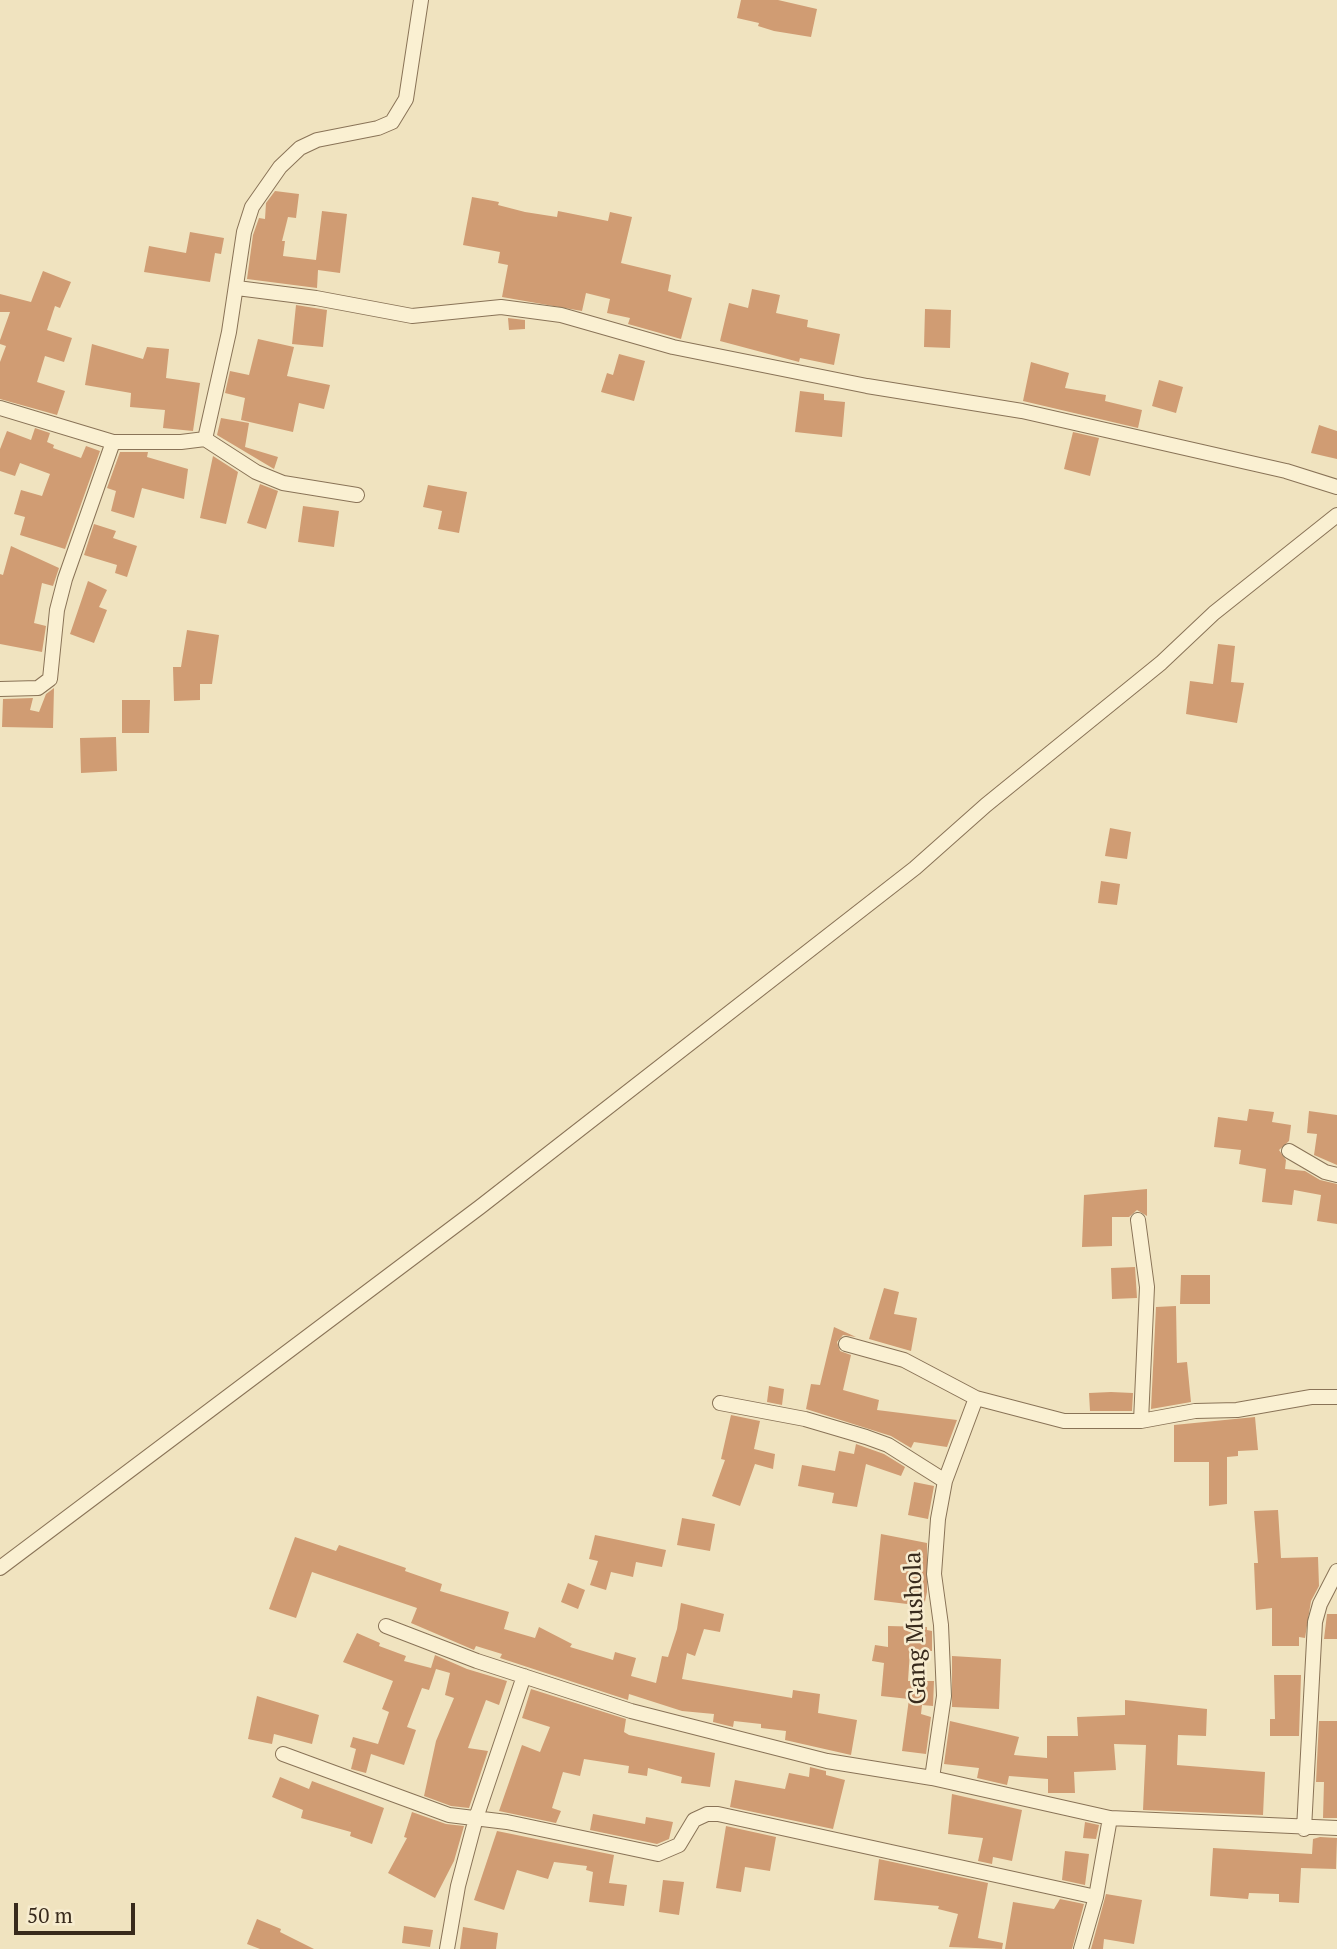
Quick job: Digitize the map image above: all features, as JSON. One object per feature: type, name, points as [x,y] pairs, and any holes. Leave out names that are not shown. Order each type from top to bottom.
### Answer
[{"type":"street","points":[[205,439],[237,288],[244,232],[252,207],[280,166],[300,148],[317,141],[378,128],[392,122],[406,99],[421,0]]},
{"type":"street","points":[[237,288],[412,316],[501,307],[561,315],[673,347],[867,386],[1022,411],[1167,447],[1286,471],[1337,487]]},
{"type":"street","points":[[0,408],[113,442],[152,443],[205,439],[256,471],[283,483],[357,495]]},
{"type":"street","points":[[0,689],[38,688],[50,680],[57,610],[65,579],[113,442]]},
{"type":"street","points":[[0,1568],[47,1536],[480,1207],[915,869],[986,805],[1161,663],[1214,613],[1337,515]]},
{"type":"street","points":[[1289,1151],[1325,1172],[1337,1175]]},
{"type":"street","points":[[1138,1220],[1147,1287],[1141,1421]]},
{"type":"street","points":[[846,1345],[904,1360],[976,1398],[1064,1421],[1141,1421],[1195,1411],[1237,1410],[1311,1397],[1337,1397]]},
{"type":"street","name":"Gang Mushola","points":[[932,1778],[944,1696],[942,1625],[934,1574],[944,1481],[976,1398]]},
{"type":"street","points":[[720,1403],[805,1419],[879,1441],[944,1481]]},
{"type":"street","points":[[1304,1829],[1315,1622],[1320,1604],[1337,1571]]},
{"type":"street","points":[[386,1626],[524,1676],[705,1732],[827,1760],[932,1778],[1110,1818],[1304,1829],[1337,1828]]},
{"type":"street","points":[[447,1949],[458,1886],[476,1818],[524,1676]]},
{"type":"street","points":[[283,1754],[449,1815],[658,1854],[679,1846],[694,1820],[707,1814],[718,1814],[1096,1897]]},
{"type":"street","points":[[1081,1949],[1096,1897],[1110,1818]]},
{"type":"building","points":[[741,0],[778,0],[817,9],[811,37],[774,31],[758,26],[759,23],[737,18]]},
{"type":"building","points":[[275,191],[299,194],[296,218],[288,217],[282,241],[285,241],[283,256],[316,260],[322,211],[347,214],[340,273],[318,270],[317,288],[247,279],[253,235],[259,218],[265,219],[266,203]]},
{"type":"building","points":[[472,197],[499,202],[498,205],[525,212],[557,217],[558,211],[608,221],[610,212],[632,217],[621,263],[671,275],[668,291],[692,298],[681,339],[628,324],[630,318],[607,313],[610,299],[586,293],[582,311],[502,297],[508,265],[498,263],[500,252],[463,245]]},
{"type":"building","points":[[190,232],[224,238],[221,254],[215,253],[210,282],[144,272],[149,246],[186,253]]},
{"type":"building","points":[[43,271],[71,282],[60,308],[55,306],[47,330],[72,338],[64,362],[45,356],[37,382],[65,391],[57,415],[0,399],[0,362],[6,346],[0,344],[0,340],[10,312],[0,312],[0,294],[31,302]]},
{"type":"building","points":[[752,289],[780,295],[776,313],[808,320],[807,327],[840,334],[834,365],[800,358],[799,362],[720,341],[729,303],[748,308]]},
{"type":"building","points":[[296,305],[327,310],[323,347],[292,344]]},
{"type":"building","points":[[925,309],[951,310],[950,348],[924,347]]},
{"type":"building","points":[[508,318],[525,320],[525,329],[509,330]]},
{"type":"building","points":[[258,339],[294,347],[287,376],[330,385],[324,409],[299,403],[293,432],[241,420],[245,398],[225,393],[230,371],[249,375]]},
{"type":"building","points":[[92,344],[143,359],[147,347],[169,349],[166,378],[200,383],[193,431],[163,428],[165,410],[130,407],[131,393],[85,385]]},
{"type":"building","points":[[619,354],[645,361],[634,401],[601,392],[607,373],[613,375]]},
{"type":"building","points":[[1031,362],[1069,373],[1065,388],[1106,395],[1105,401],[1142,410],[1138,428],[1023,401]]},
{"type":"building","points":[[1159,380],[1183,387],[1176,413],[1152,406]]},
{"type":"building","points":[[800,391],[824,394],[824,400],[845,402],[842,437],[795,432]]},
{"type":"building","points":[[221,418],[249,423],[245,447],[278,457],[274,469],[217,435]]},
{"type":"building","points":[[1319,425],[1337,431],[1337,459],[1311,453]]},
{"type":"building","points":[[35,428],[50,433],[47,442],[54,445],[53,448],[81,458],[86,446],[100,451],[65,549],[20,535],[25,517],[14,514],[21,490],[42,496],[50,474],[20,463],[15,476],[0,471],[0,449],[7,431],[31,440]]},
{"type":"building","points":[[1073,432],[1099,438],[1090,476],[1064,469]]},
{"type":"building","points":[[120,452],[148,452],[147,457],[188,469],[184,499],[142,488],[134,518],[111,511],[116,491],[107,488]]},
{"type":"building","points":[[213,456],[238,472],[226,524],[200,518]]},
{"type":"building","points":[[260,484],[278,491],[266,529],[247,523]]},
{"type":"building","points":[[428,485],[467,492],[459,533],[438,529],[442,511],[423,507]]},
{"type":"building","points":[[303,506],[339,511],[334,547],[298,542]]},
{"type":"building","points":[[94,524],[116,531],[113,538],[137,546],[127,577],[115,573],[117,565],[84,555]]},
{"type":"building","points":[[11,546],[59,568],[53,586],[42,583],[34,623],[46,626],[42,652],[0,644],[0,574],[3,575]]},
{"type":"building","points":[[88,581],[107,590],[99,607],[107,610],[94,643],[70,634]]},
{"type":"building","points":[[187,630],[219,635],[212,684],[200,684],[200,700],[174,701],[173,667],[181,667]]},
{"type":"building","points":[[1218,644],[1235,646],[1231,682],[1244,683],[1237,723],[1186,714],[1190,681],[1213,684]]},
{"type":"building","points":[[54,688],[53,728],[2,727],[3,699],[33,698],[30,710],[39,712],[46,694]]},
{"type":"building","points":[[122,700],[150,700],[149,733],[122,733]]},
{"type":"building","points":[[116,737],[117,771],[81,773],[80,738]]},
{"type":"building","points":[[1110,828],[1131,832],[1127,859],[1105,856]]},
{"type":"building","points":[[1101,881],[1120,884],[1117,905],[1098,903]]},
{"type":"building","points":[[1249,1109],[1274,1112],[1272,1122],[1291,1125],[1289,1141],[1279,1150],[1286,1160],[1285,1169],[1305,1171],[1320,1180],[1337,1184],[1337,1224],[1317,1221],[1321,1195],[1294,1190],[1292,1205],[1262,1202],[1266,1169],[1239,1164],[1241,1150],[1214,1147],[1218,1117],[1247,1121]]},
{"type":"building","points":[[1309,1111],[1337,1115],[1337,1165],[1314,1155],[1317,1134],[1307,1133]]},
{"type":"building","points":[[1147,1189],[1147,1216],[1137,1210],[1129,1217],[1112,1217],[1112,1246],[1082,1247],[1084,1195]]},
{"type":"building","points":[[1135,1267],[1137,1298],[1112,1299],[1111,1268]]},
{"type":"building","points":[[1181,1275],[1210,1275],[1210,1304],[1180,1304]]},
{"type":"building","points":[[884,1288],[899,1292],[894,1314],[917,1318],[911,1351],[869,1339]]},
{"type":"building","points":[[1176,1306],[1177,1363],[1187,1362],[1191,1402],[1151,1409],[1156,1307]]},
{"type":"building","points":[[834,1327],[856,1337],[843,1335],[837,1342],[840,1351],[851,1355],[843,1390],[879,1400],[877,1410],[957,1420],[947,1447],[914,1442],[911,1448],[891,1436],[806,1409],[811,1384],[820,1385]]},
{"type":"building","points":[[769,1386],[784,1389],[782,1405],[767,1402]]},
{"type":"building","points":[[1089,1393],[1133,1393],[1132,1411],[1090,1411]]},
{"type":"building","points":[[731,1415],[760,1421],[754,1449],[775,1454],[773,1469],[755,1464],[740,1506],[712,1496],[725,1460],[721,1459]]},
{"type":"building","points":[[1255,1417],[1258,1450],[1238,1451],[1238,1456],[1227,1457],[1227,1504],[1209,1506],[1209,1462],[1174,1462],[1174,1425]]},
{"type":"building","points":[[856,1444],[884,1454],[905,1467],[901,1476],[866,1464],[857,1507],[832,1503],[834,1493],[798,1486],[802,1465],[835,1471],[839,1451],[854,1454]]},
{"type":"building","points":[[914,1482],[934,1486],[928,1519],[908,1515]]},
{"type":"building","points":[[1278,1510],[1281,1558],[1318,1557],[1319,1586],[1311,1601],[1305,1638],[1299,1637],[1299,1646],[1272,1646],[1272,1608],[1256,1610],[1254,1563],[1258,1563],[1254,1511]]},
{"type":"building","points":[[682,1518],[715,1524],[710,1551],[677,1545]]},
{"type":"building","points":[[881,1534],[927,1543],[927,1592],[924,1606],[874,1600]]},
{"type":"building","points":[[595,1535],[666,1550],[662,1567],[636,1562],[633,1577],[611,1572],[606,1590],[590,1585],[598,1561],[589,1559]]},
{"type":"building","points":[[295,1537],[336,1551],[339,1545],[406,1568],[405,1571],[442,1584],[440,1591],[509,1612],[504,1629],[535,1638],[539,1627],[572,1644],[570,1647],[613,1660],[615,1652],[636,1658],[631,1676],[656,1683],[662,1656],[668,1657],[677,1629],[681,1603],[724,1614],[720,1632],[704,1629],[695,1656],[687,1653],[682,1679],[792,1698],[793,1690],[820,1694],[818,1713],[857,1720],[851,1755],[785,1740],[786,1731],[761,1728],[761,1724],[734,1721],[733,1727],[713,1722],[714,1714],[682,1711],[629,1694],[628,1700],[500,1658],[502,1654],[476,1646],[474,1650],[411,1623],[417,1608],[312,1572],[296,1618],[269,1609]]},
{"type":"building","points":[[568,1583],[585,1590],[578,1609],[561,1602]]},
{"type":"building","points":[[1327,1614],[1337,1614],[1337,1639],[1324,1639]]},
{"type":"building","points":[[888,1626],[927,1627],[927,1630],[932,1631],[932,1651],[910,1651],[908,1681],[934,1681],[933,1706],[922,1705],[921,1714],[931,1717],[926,1754],[902,1751],[909,1699],[881,1696],[884,1663],[872,1661],[875,1645],[888,1647]]},
{"type":"building","points":[[357,1633],[380,1643],[379,1646],[406,1656],[404,1661],[431,1668],[435,1655],[467,1669],[507,1681],[499,1705],[486,1700],[468,1748],[488,1751],[469,1808],[451,1806],[424,1796],[436,1741],[454,1698],[445,1695],[450,1673],[436,1669],[429,1690],[422,1688],[407,1727],[416,1730],[404,1765],[371,1754],[366,1773],[351,1769],[356,1749],[350,1747],[353,1737],[378,1744],[389,1712],[382,1709],[393,1681],[343,1662]]},
{"type":"building","points":[[952,1656],[1001,1659],[999,1709],[952,1707]]},
{"type":"building","points":[[1274,1675],[1301,1675],[1299,1736],[1270,1736],[1270,1719],[1275,1719]]},
{"type":"building","points":[[531,1689],[626,1719],[624,1732],[629,1735],[715,1753],[710,1787],[681,1783],[682,1777],[648,1768],[647,1776],[628,1773],[629,1766],[584,1759],[580,1776],[563,1772],[552,1808],[561,1811],[556,1823],[499,1811],[522,1745],[540,1752],[550,1727],[522,1718]]},
{"type":"building","points":[[257,1696],[319,1715],[312,1744],[274,1734],[272,1744],[248,1739]]},
{"type":"building","points":[[1125,1700],[1207,1709],[1206,1736],[1178,1735],[1177,1765],[1265,1772],[1263,1815],[1143,1810],[1146,1745],[1114,1744],[1116,1770],[1074,1772],[1075,1793],[1048,1793],[1048,1779],[1009,1776],[1007,1785],[977,1778],[979,1768],[944,1764],[950,1721],[1019,1737],[1014,1755],[1047,1758],[1047,1736],[1078,1736],[1077,1717],[1125,1715]]},
{"type":"building","points":[[1319,1721],[1337,1721],[1337,1818],[1323,1818],[1324,1782],[1316,1782]]},
{"type":"building","points":[[810,1767],[845,1780],[833,1829],[730,1807],[735,1780],[785,1789],[789,1773],[809,1777]]},
{"type":"building","points":[[280,1777],[309,1789],[312,1781],[384,1808],[372,1844],[350,1836],[351,1832],[301,1818],[303,1810],[272,1797]]},
{"type":"building","points":[[952,1794],[1022,1810],[1012,1861],[993,1857],[992,1864],[978,1861],[983,1838],[948,1834]]},
{"type":"building","points":[[412,1812],[446,1824],[464,1826],[454,1861],[435,1898],[388,1873],[407,1838],[404,1837]]},
{"type":"building","points":[[593,1814],[645,1824],[646,1817],[673,1822],[669,1839],[657,1844],[590,1830]]},
{"type":"building","points":[[1085,1822],[1099,1825],[1096,1839],[1083,1838]]},
{"type":"building","points":[[726,1826],[776,1837],[770,1871],[745,1867],[741,1892],[716,1888]]},
{"type":"building","points":[[497,1831],[614,1855],[609,1883],[627,1885],[624,1906],[589,1902],[593,1872],[586,1870],[587,1866],[554,1862],[548,1879],[517,1870],[504,1910],[474,1900]]},
{"type":"building","points":[[1337,1838],[1336,1869],[1301,1868],[1299,1903],[1279,1902],[1279,1894],[1249,1893],[1248,1899],[1210,1896],[1213,1848],[1312,1854],[1313,1839]]},
{"type":"building","points":[[1065,1851],[1089,1854],[1085,1885],[1062,1880]]},
{"type":"building","points":[[879,1859],[988,1883],[978,1938],[1003,1943],[1002,1949],[949,1947],[958,1914],[938,1909],[939,1906],[874,1900]]},
{"type":"building","points":[[663,1880],[684,1882],[679,1915],[659,1912]]},
{"type":"building","points":[[1106,1894],[1142,1900],[1134,1944],[1104,1939],[1103,1949],[1091,1949]]},
{"type":"building","points":[[1060,1899],[1084,1904],[1072,1949],[1005,1949],[1013,1902],[1054,1909]]},
{"type":"building","points":[[257,1919],[281,1929],[280,1932],[314,1949],[260,1949],[247,1944]]},
{"type":"building","points":[[404,1926],[433,1930],[430,1947],[402,1943]]},
{"type":"building","points":[[463,1927],[498,1933],[496,1949],[460,1949]]}]
